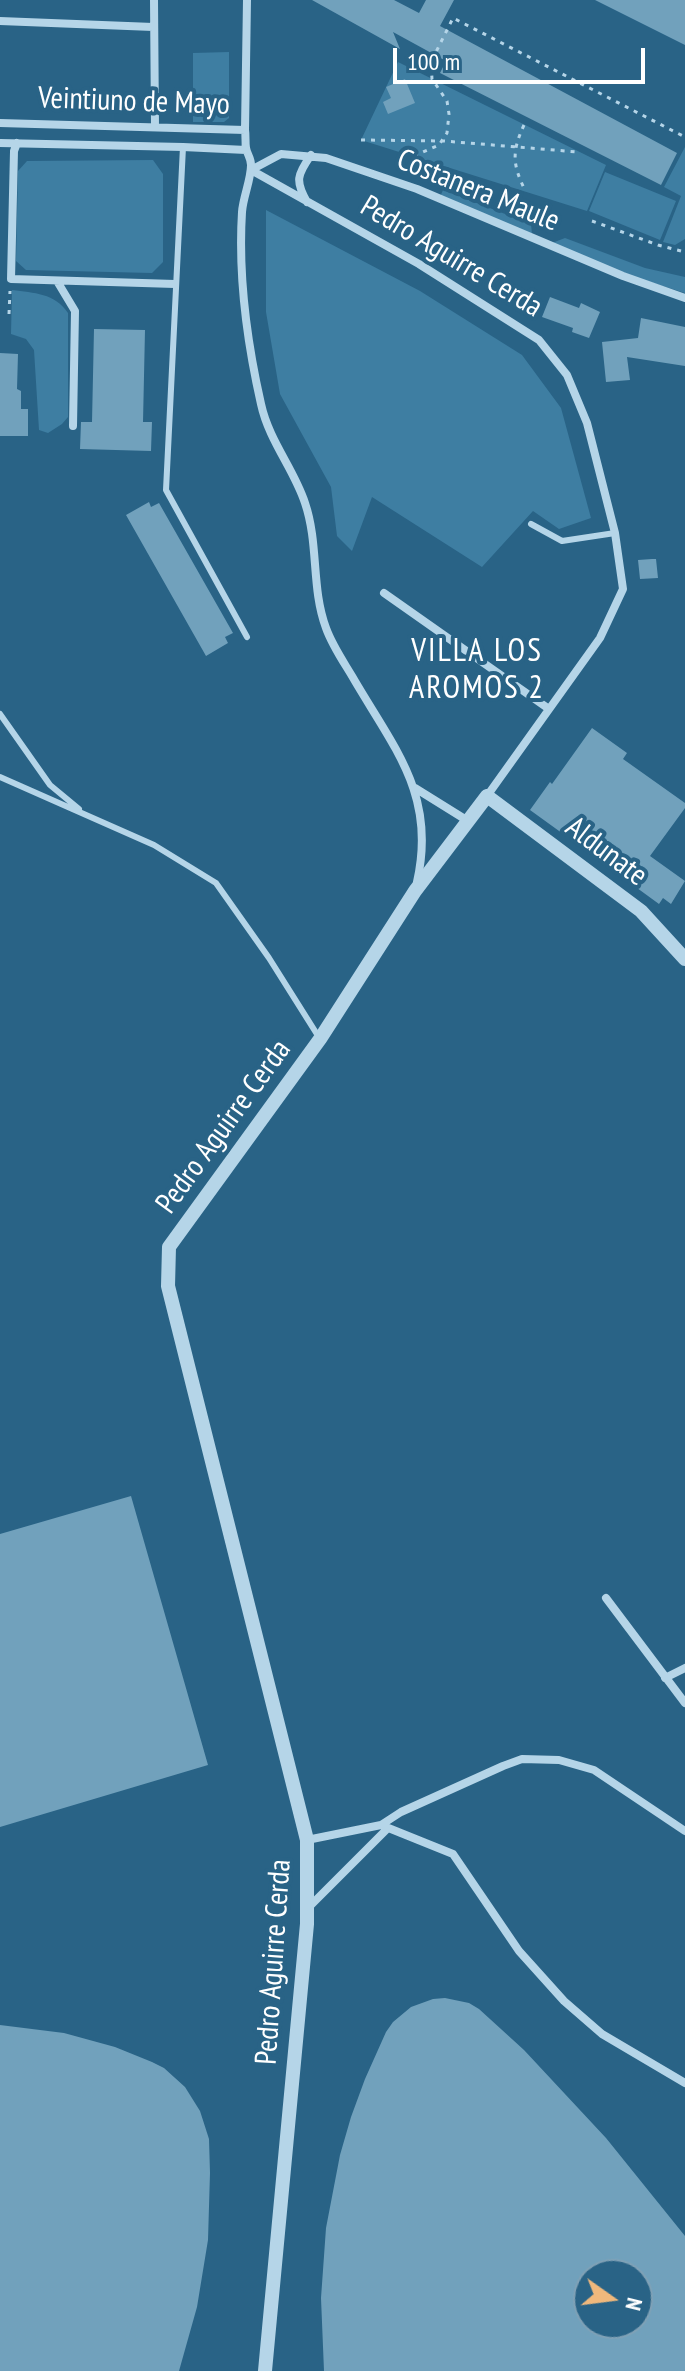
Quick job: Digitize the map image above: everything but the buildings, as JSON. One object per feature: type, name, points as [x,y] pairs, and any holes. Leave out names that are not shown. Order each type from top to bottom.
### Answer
[{"type":"street","points":[[154,0],[155,126]]},
{"type":"street","points":[[245,130],[247,0]]},
{"type":"street","points":[[0,21],[153,27]]},
{"type":"street","name":"Veintiuno de Mayo","points":[[0,123],[245,130],[251,170]]},
{"type":"street","name":"Veintiuno de Mayo","points":[[0,143],[246,150]]},
{"type":"street","points":[[17,143],[14,151],[11,279],[175,284]]},
{"type":"street","name":"Costanera Maule","points":[[251,170],[281,154],[311,155],[417,189],[623,276],[685,298]]},
{"type":"street","points":[[308,202],[298,187],[300,171],[311,155]]},
{"type":"street","points":[[251,170],[242,213],[244,298],[261,404],[273,439],[305,503],[314,539],[320,603],[326,629],[363,696],[384,726],[415,788],[422,828],[415,891]]},
{"type":"street","name":"Pedro Aguirre Cerda","points":[[251,170],[419,264],[539,340],[567,375],[587,423],[615,533],[623,589],[600,638],[415,891],[320,1039],[169,1247],[168,1286],[307,1840],[307,1909],[265,2371]]},
{"type":"street","points":[[57,281],[75,311],[73,426]]},
{"type":"street","points":[[384,593],[549,709]]},
{"type":"street","points":[[415,788],[468,821]]},
{"type":"street","name":"Aldunate","points":[[487,796],[641,911],[685,959]]},
{"type":"street","points":[[606,1598],[685,1703]]},
{"type":"street","points":[[665,1678],[685,1668]]},
{"type":"street","points":[[307,1909],[384,1826],[401,1812],[522,1759],[559,1760],[594,1770],[685,1831]]},
{"type":"street","points":[[307,1840],[384,1826],[453,1854],[519,1951],[564,2001],[602,2034],[685,2083]]},
{"type":"lane","points":[[183,147],[166,490],[247,637]]},
{"type":"lane","points":[[531,524],[562,541],[615,533]]},
{"type":"lane","points":[[0,714],[50,785],[87,816]]},
{"type":"lane","points":[[0,777],[154,845],[216,883],[269,958],[320,1039]]},
{"type":"path","points":[[414,156],[444,141],[449,126],[447,101],[432,79],[431,62],[453,18],[685,137]]},
{"type":"path","points":[[524,125],[515,146],[516,168],[525,190]]},
{"type":"path","points":[[361,140],[444,141],[578,152]]},
{"type":"path","points":[[592,221],[685,252]]},
{"type":"path","points":[[9,314],[11,279]]},
{"type":"shaded area","points":[[229,52],[229,118],[224,122],[193,122],[193,53]]},
{"type":"shaded area","points":[[398,62],[606,165],[587,211],[361,140]]},
{"type":"shaded area","points":[[685,147],[685,239],[675,245],[663,242],[681,196],[664,187]]},
{"type":"shaded area","points":[[153,160],[163,174],[163,262],[152,273],[26,270],[16,261],[18,171],[27,161]]},
{"type":"shaded area","points":[[605,172],[676,201],[660,240],[589,211]]},
{"type":"shaded area","points":[[443,190],[531,224],[532,234],[440,197]]},
{"type":"shaded area","points":[[266,210],[420,291],[522,355],[561,408],[591,518],[559,529],[533,511],[482,567],[372,497],[352,551],[337,536],[331,487],[280,394],[266,312]]},
{"type":"shaded area","points":[[565,238],[645,268],[685,277],[685,293],[628,275],[552,243]]},
{"type":"shaded area","points":[[12,290],[50,298],[68,313],[68,417],[48,433],[39,430],[34,350],[26,339],[11,334]]},
{"type":"district","name":"VILLA LOS AROMOS 2","points":[[477,670]]}]
